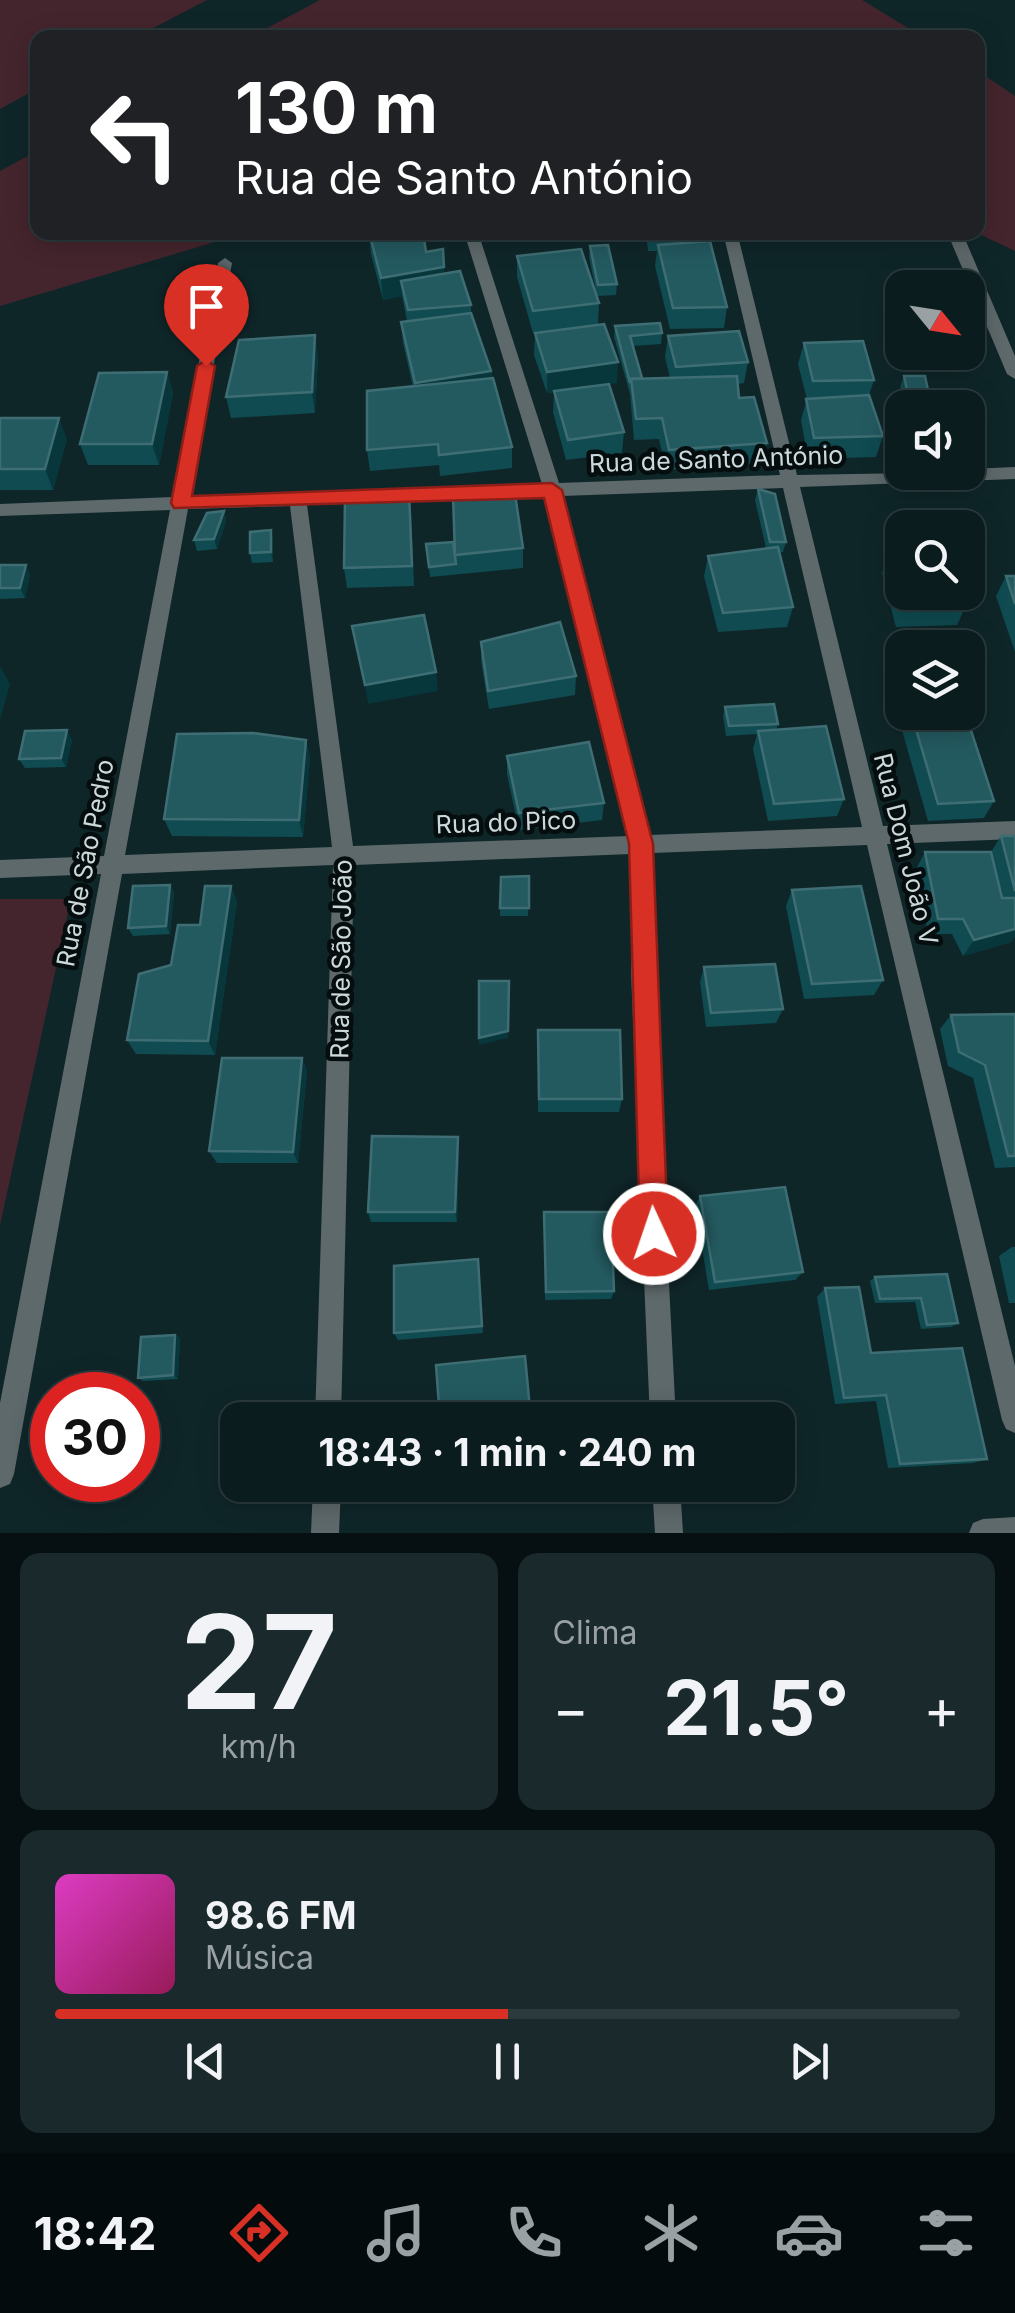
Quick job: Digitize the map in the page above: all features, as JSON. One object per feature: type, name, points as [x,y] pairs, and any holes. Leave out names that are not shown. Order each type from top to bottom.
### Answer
[{"type":"street","points":[[474,240],[552,490],[641,844],[642,972],[662,1402]]},
{"type":"street","name":"Rua Dom João V","points":[[732,240],[1015,1420]]},
{"type":"street","points":[[957,240],[1015,374]]},
{"type":"street","name":"Rua de São Pedro","points":[[0,1474],[225,263]]},
{"type":"street","name":"Rua de Santo António","points":[[0,510],[1015,474]]},
{"type":"street","name":"Rua de São João","points":[[298,500],[344,856],[329,1402]]},
{"type":"street","name":"Rua do Pico","points":[[0,868],[1015,830]]},
{"type":"street","points":[[325,1533],[326,1502]]},
{"type":"street","points":[[667,1502],[669,1533]]},
{"type":"street","points":[[983,1533],[1015,1531]]},
{"type":"shaded area","points":[[0,0],[207,0],[149,30],[30,30],[30,93],[0,109]]},
{"type":"shaded area","points":[[320,0],[862,0],[911,30],[263,30]]},
{"type":"shaded area","points":[[985,76],[1015,96],[1015,251],[985,237]]},
{"type":"shaded area","points":[[30,155],[30,240],[222,240],[0,306],[0,171]]},
{"type":"shaded area","points":[[0,899],[71,899],[0,1225]]},
{"type":"building","points":[[371,240],[424,240],[426,252],[443,249],[444,267],[381,278]]},
{"type":"building","points":[[710,241],[727,307],[673,308],[658,245]]},
{"type":"building","points":[[608,245],[617,284],[598,285],[590,246]]},
{"type":"building","points":[[581,249],[599,303],[533,311],[517,256]]},
{"type":"building","points":[[460,271],[471,305],[408,310],[401,281]]},
{"type":"building","points":[[471,313],[491,371],[415,383],[401,322]]},
{"type":"building","points":[[660,323],[662,333],[630,336],[642,378],[631,379],[630,383],[615,326]]},
{"type":"building","points":[[604,324],[618,362],[547,372],[535,333]]},
{"type":"building","points":[[739,331],[748,362],[676,367],[668,336]]},
{"type":"building","points":[[315,335],[312,392],[226,397],[239,340]]},
{"type":"building","points":[[863,341],[874,380],[813,381],[804,343]]},
{"type":"building","points":[[167,372],[152,444],[80,444],[99,373]]},
{"type":"building","points":[[737,376],[739,398],[754,397],[767,443],[669,450],[662,418],[636,419],[631,379]]},
{"type":"building","points":[[904,376],[925,376],[928,390],[907,390]]},
{"type":"building","points":[[493,378],[512,447],[439,455],[438,444],[367,450],[367,391]]},
{"type":"building","points":[[609,384],[624,432],[568,440],[554,391]]},
{"type":"building","points":[[869,395],[883,436],[814,438],[806,399]]},
{"type":"building","points":[[0,418],[59,418],[45,469],[0,469]]},
{"type":"building","points":[[758,489],[775,494],[786,542],[770,542]]},
{"type":"building","points":[[409,492],[412,566],[344,568],[345,499]]},
{"type":"building","points":[[515,494],[523,548],[455,555],[453,495]]},
{"type":"building","points":[[224,511],[214,539],[194,540],[207,513]]},
{"type":"building","points":[[271,530],[271,552],[250,553],[250,532]]},
{"type":"building","points":[[453,542],[456,564],[429,567],[426,544]]},
{"type":"building","points":[[778,547],[793,607],[723,613],[708,556]]},
{"type":"building","points":[[0,565],[26,565],[20,588],[0,588]]},
{"type":"building","points":[[1006,576],[1015,576],[1015,604]]},
{"type":"building","points":[[424,615],[436,672],[365,685],[352,626]]},
{"type":"building","points":[[560,622],[576,676],[488,691],[481,642]]},
{"type":"building","points":[[774,704],[778,724],[729,726],[725,707]]},
{"type":"building","points":[[826,726],[844,799],[774,804],[758,731]]},
{"type":"building","points":[[67,730],[61,758],[19,759],[25,731]]},
{"type":"building","points":[[916,730],[971,730],[994,801],[938,804]]},
{"type":"building","points":[[253,733],[306,740],[299,820],[164,819],[177,734]]},
{"type":"building","points":[[589,742],[604,803],[519,813],[507,756]]},
{"type":"building","points":[[1001,836],[1015,836],[1015,891]]},
{"type":"building","points":[[925,852],[991,852],[1002,898],[1015,898],[1015,929],[974,940],[963,919],[938,919]]},
{"type":"building","points":[[529,876],[529,908],[500,908],[501,877]]},
{"type":"building","points":[[170,885],[166,926],[128,928],[133,886]]},
{"type":"building","points":[[205,886],[231,886],[208,1041],[127,1040],[139,974],[171,965],[178,925],[200,925]]},
{"type":"building","points":[[861,886],[883,980],[812,984],[792,890]]},
{"type":"building","points":[[775,964],[783,1009],[711,1013],[704,967]]},
{"type":"building","points":[[479,981],[509,981],[508,1031],[479,1038]]},
{"type":"building","points":[[1015,1014],[1015,1156],[1008,1156],[985,1065],[959,1052],[951,1015]]},
{"type":"building","points":[[538,1030],[620,1030],[622,1099],[539,1099]]},
{"type":"building","points":[[222,1058],[302,1058],[293,1152],[209,1151]]},
{"type":"building","points":[[372,1136],[458,1137],[455,1212],[368,1212]]},
{"type":"building","points":[[785,1187],[803,1272],[715,1282],[700,1196]]},
{"type":"building","points":[[544,1212],[611,1212],[614,1291],[546,1292]]},
{"type":"building","points":[[478,1259],[482,1326],[394,1333],[394,1266]]},
{"type":"building","points":[[947,1274],[958,1323],[927,1325],[921,1298],[880,1299],[875,1277]]},
{"type":"building","points":[[859,1287],[871,1353],[962,1348],[987,1459],[900,1464],[886,1395],[844,1398],[825,1288]]},
{"type":"building","points":[[175,1335],[173,1375],[138,1372],[141,1337]]},
{"type":"building","points":[[525,1356],[529,1402],[439,1402],[436,1365]]},
{"type":"route","points":[[206,366],[180,503],[552,490],[641,844],[642,972],[654,1234]]}]
